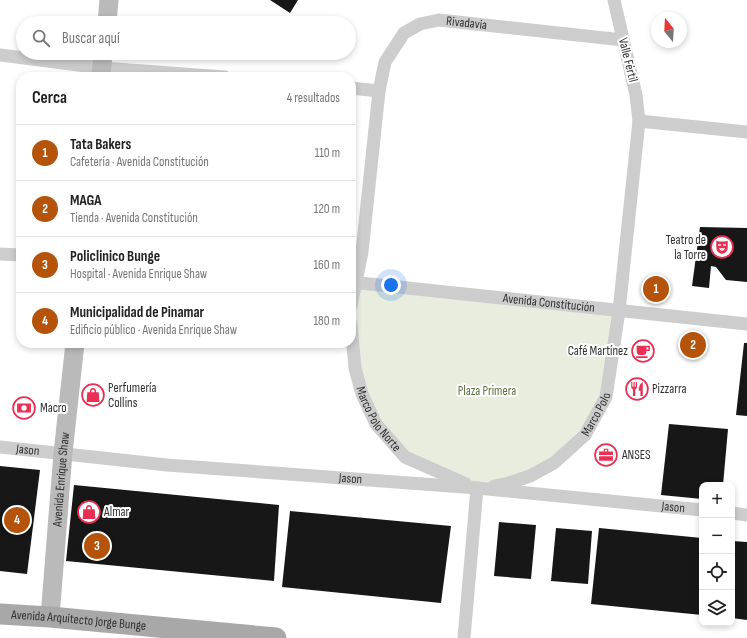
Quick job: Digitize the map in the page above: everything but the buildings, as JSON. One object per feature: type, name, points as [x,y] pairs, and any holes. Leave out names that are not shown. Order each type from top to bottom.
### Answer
[{"type":"main road","points":[[108,16],[109,0]]},
{"type":"main road","name":"Avenida Enrique Shaw","points":[[50,617],[63,453],[74,348]]},
{"type":"main road","name":"Avenida Arquitecto Jorge Bunge","points":[[0,614],[50,617],[276,638]]},
{"type":"street","name":"Valle Fértil","points":[[614,0],[636,95],[639,121]]},
{"type":"street","name":"Rivadavia","points":[[379,91],[385,62],[404,33],[420,24],[439,20],[623,40]]},
{"type":"street","points":[[0,55],[16,57]]},
{"type":"street","points":[[46,60],[170,72]]},
{"type":"street","points":[[356,89],[379,91],[362,252],[356,272]]},
{"type":"street","points":[[639,121],[747,132]]},
{"type":"street","name":"Marco Polo","points":[[477,488],[509,483],[530,476],[554,463],[585,435],[606,397],[619,311],[639,121]]},
{"type":"street","points":[[0,254],[16,256]]},
{"type":"street","name":"Avenida Constitución","points":[[356,282],[747,324]]},
{"type":"street","name":"Marco Polo Norte","points":[[353,348],[355,368],[362,394],[376,424],[405,457],[477,488]]},
{"type":"street","name":"Jason","points":[[0,447],[167,465],[477,488],[699,510]]},
{"type":"street","points":[[464,638],[477,488]]},
{"type":"street","points":[[735,513],[747,515]]},
{"type":"green space","name":"Plaza Primera","points":[[356,282],[619,311],[606,397],[554,463],[477,488],[405,457],[376,424],[355,368]]},
{"type":"place","name":"Teatro de la Torre","points":[[722,247]]},
{"type":"place","name":"Tata Bakers","points":[[656,289]]},
{"type":"place","name":"MAGA","points":[[693,345]]},
{"type":"place","name":"Café Martínez","points":[[643,351]]},
{"type":"place","name":"Pizzarra","points":[[637,389]]},
{"type":"place","name":"Perfumería Collins","points":[[93,395]]},
{"type":"place","name":"Macro","points":[[24,408]]},
{"type":"place","name":"ANSES","points":[[606,455]]},
{"type":"place","name":"Almar","points":[[89,512]]},
{"type":"place","name":"Municipalidad de Pinamar","points":[[17,520]]},
{"type":"place","name":"Policlinico Bunge","points":[[97,546]]}]
